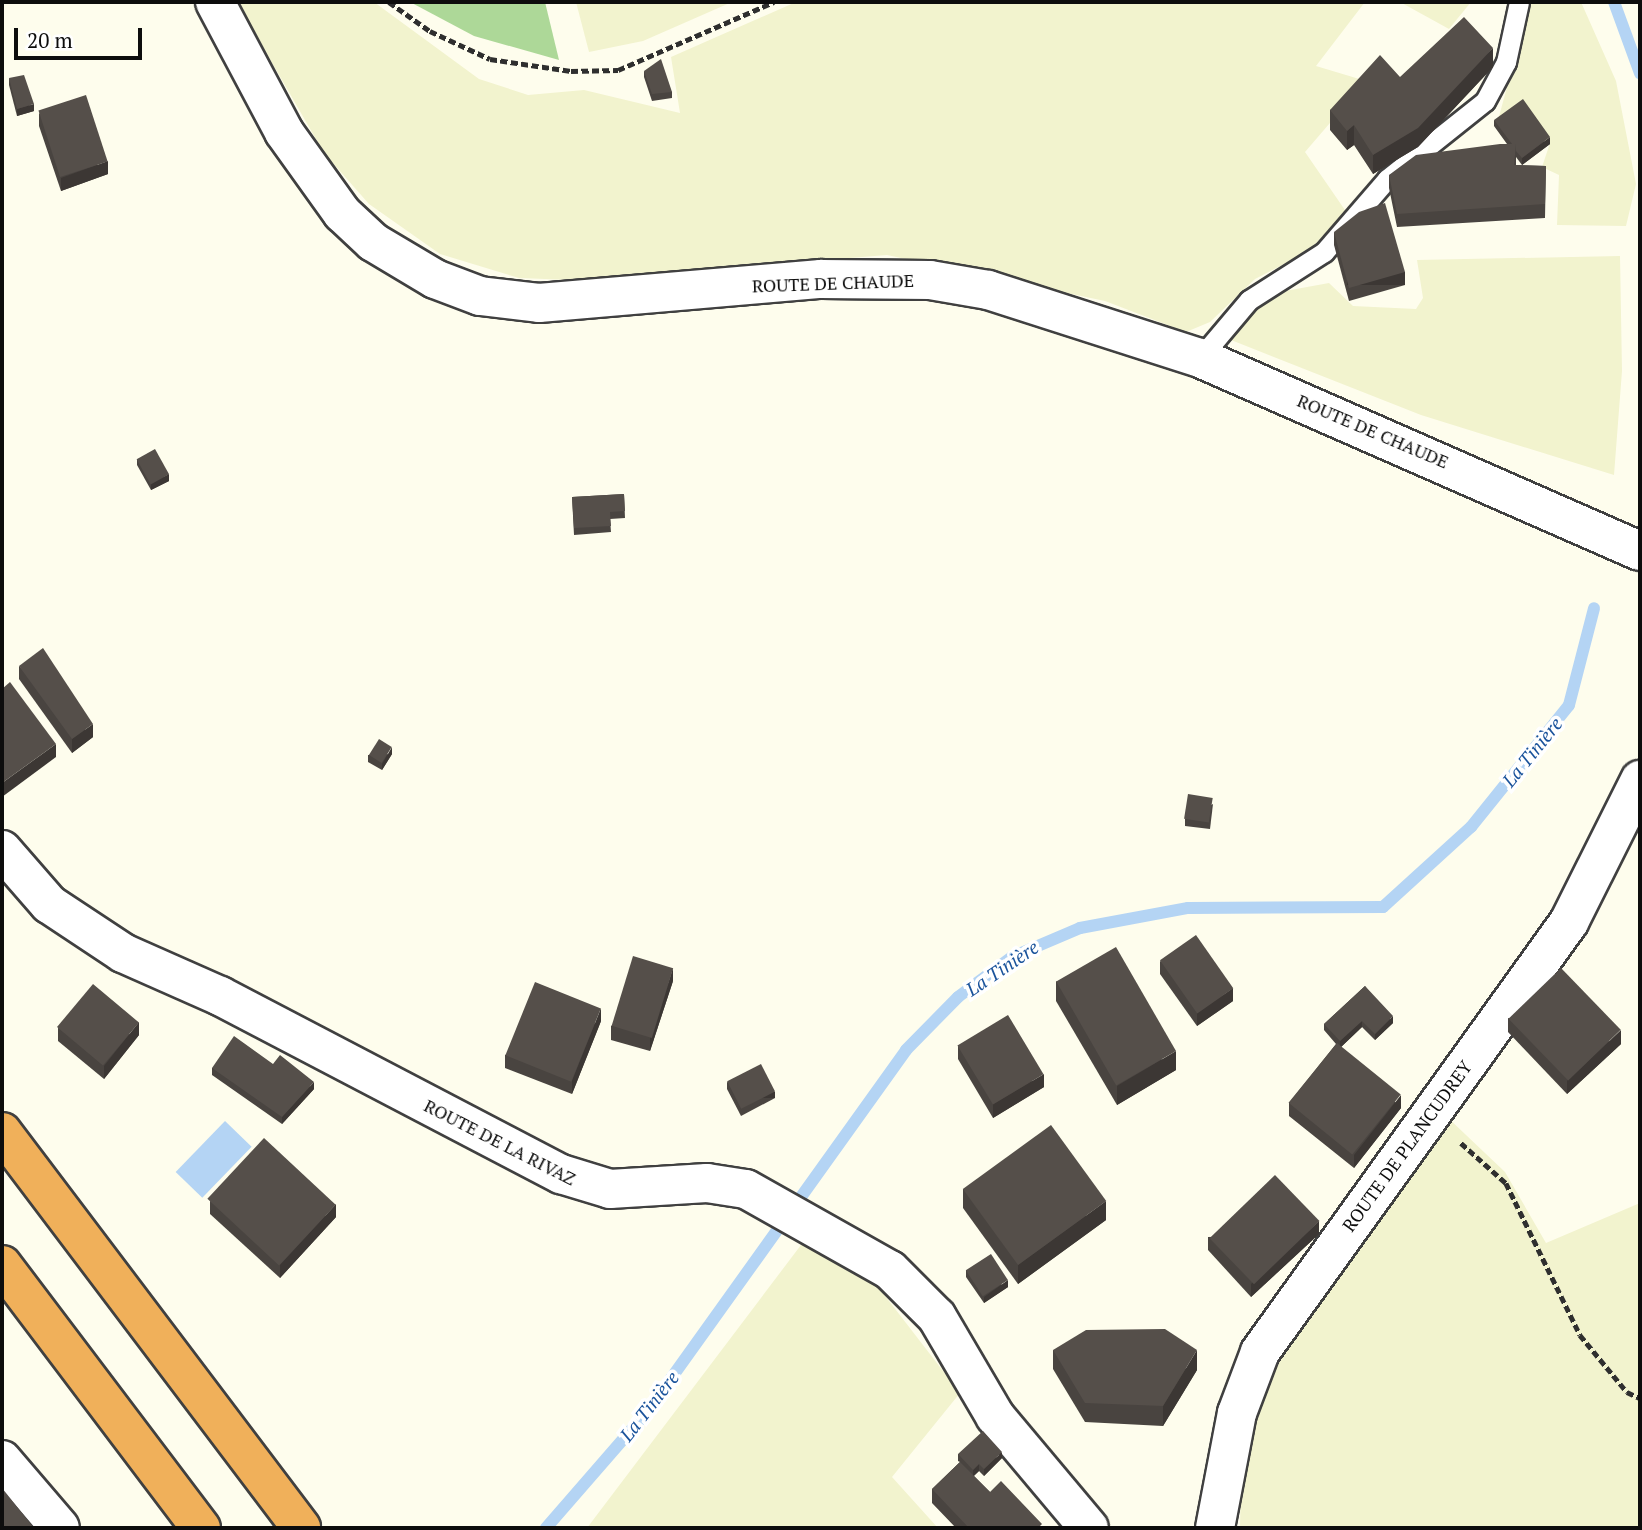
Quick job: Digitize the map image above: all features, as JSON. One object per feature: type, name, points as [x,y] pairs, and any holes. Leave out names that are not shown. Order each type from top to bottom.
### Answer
[{"type":"highway","points":[[2,1132],[301,1528]]},
{"type":"highway","points":[[2,1265],[201,1528]]},
{"type":"street","name":"ROUTE DE CHAUDE","points":[[215,2],[284,132],[342,213],[404,262],[480,296],[589,302],[821,279],[930,279],[1061,308],[1200,358],[1635,548]]},
{"type":"street","name":"ROUTE DE PLANCUDREY","points":[[1215,1528],[1237,1413],[1260,1352],[1569,922],[1640,780]]},
{"type":"street","name":"ROUTE DE LA RIVAZ","points":[[2,850],[49,904],[123,953],[220,996],[574,1180],[610,1189],[706,1183],[770,1200],[817,1228],[917,1294],[995,1416],[1088,1528]]},
{"type":"street","points":[[2,1460],[60,1528]]},
{"type":"lane","points":[[1200,358],[1249,300],[1324,253],[1387,179],[1485,101],[1506,62],[1519,2]]},
{"type":"path","points":[[389,2],[430,31],[490,59],[571,71],[618,70],[774,2]]},
{"type":"path","points":[[1429,1115],[1506,1182],[1580,1335],[1628,1392],[1640,1398]]},
{"type":"green space","points":[[237,2],[374,2],[479,79],[528,95],[584,90],[680,113],[671,57],[796,2],[1365,2],[1316,66],[1366,81],[1305,152],[1347,213],[1306,253],[1255,279],[1210,322],[1186,332],[1105,301],[887,255],[571,280],[519,278],[440,254],[369,204],[324,153]]},
{"type":"green space","points":[[410,2],[545,2],[559,60],[474,36]]},
{"type":"green space","points":[[576,2],[732,2],[643,41],[589,52]]},
{"type":"green space","points":[[1400,2],[1471,2],[1449,29]]},
{"type":"green space","points":[[1530,2],[1581,2],[1616,81],[1636,184],[1626,226],[1557,225],[1559,175],[1542,167],[1550,143],[1497,124]]},
{"type":"green space","points":[[1620,256],[1622,371],[1614,475],[1421,415],[1231,340],[1234,327],[1268,294],[1329,283],[1353,306],[1416,309],[1423,298],[1417,260]]},
{"type":"green space","points":[[1446,1116],[1505,1172],[1546,1243],[1640,1203],[1640,1528],[1240,1528],[1241,1471],[1266,1372]]},
{"type":"green space","points":[[804,1241],[879,1288],[960,1393],[892,1477],[938,1528],[587,1528]]},
{"type":"water","points":[[225,1121],[252,1147],[202,1198],[176,1172]]},
{"type":"building","points":[[1464,17],[1493,48],[1418,128],[1373,155],[1354,125],[1347,131],[1330,110],[1380,55],[1400,77]]},
{"type":"building","points":[[661,59],[672,92],[652,94],[644,71]]},
{"type":"building","points":[[24,75],[34,104],[17,109],[9,78]]},
{"type":"building","points":[[86,95],[108,162],[60,177],[38,110]]},
{"type":"building","points":[[1523,99],[1550,137],[1522,158],[1516,151],[1516,144],[1512,144],[1494,120]]},
{"type":"building","points":[[1516,144],[1514,165],[1546,166],[1545,204],[1397,214],[1389,175],[1416,155]]},
{"type":"building","points":[[1385,203],[1405,272],[1349,288],[1334,232],[1359,212]]},
{"type":"building","points":[[155,449],[169,474],[151,485],[137,459]]},
{"type":"building","points":[[624,494],[625,511],[610,512],[611,526],[574,528],[572,497]]},
{"type":"building","points":[[43,648],[93,724],[72,739],[19,666]]},
{"type":"building","points":[[10,682],[56,744],[2,783],[2,689]]},
{"type":"building","points":[[379,739],[392,747],[382,763],[369,755]]},
{"type":"building","points":[[1188,794],[1213,798],[1209,823],[1184,819]]},
{"type":"building","points":[[1196,935],[1233,988],[1197,1013],[1160,960]]},
{"type":"building","points":[[1116,947],[1176,1051],[1116,1085],[1056,982]]},
{"type":"building","points":[[633,956],[673,968],[652,1038],[612,1026]]},
{"type":"building","points":[[1561,968],[1621,1030],[1568,1081],[1508,1019]]},
{"type":"building","points":[[535,982],[601,1009],[571,1082],[505,1055]]},
{"type":"building","points":[[93,984],[139,1023],[103,1065],[57,1027]]},
{"type":"building","points":[[1365,986],[1393,1016],[1375,1034],[1362,1021],[1340,1041],[1324,1024]]},
{"type":"building","points":[[1008,1015],[1044,1074],[993,1105],[957,1045]]},
{"type":"building","points":[[234,1036],[273,1064],[280,1055],[314,1082],[282,1117],[212,1068]]},
{"type":"building","points":[[1337,1043],[1401,1095],[1352,1154],[1289,1103]]},
{"type":"building","points":[[761,1064],[775,1092],[741,1109],[727,1081]]},
{"type":"building","points":[[1051,1125],[1106,1201],[1018,1265],[963,1189]]},
{"type":"building","points":[[264,1138],[336,1205],[279,1266],[207,1199]]},
{"type":"building","points":[[1275,1175],[1319,1221],[1254,1284],[1210,1238]]},
{"type":"building","points":[[991,1254],[1008,1280],[983,1296],[966,1270]]},
{"type":"building","points":[[1165,1329],[1197,1350],[1163,1406],[1085,1403],[1053,1350],[1086,1330]]},
{"type":"building","points":[[983,1431],[1002,1452],[984,1469],[979,1464],[973,1470],[958,1454]]},
{"type":"building","points":[[960,1462],[990,1492],[1001,1481],[1042,1524],[1038,1528],[969,1528],[932,1489]]},
{"type":"building","points":[[2,1488],[34,1528],[2,1528]]},
{"type":"waterway","name":"La Tinière","points":[[1614,2],[1640,73]]},
{"type":"waterway","name":"La Tinière","points":[[546,1528],[647,1412],[906,1050],[958,997],[1012,957],[1080,928],[1188,908],[1383,907],[1471,827],[1569,705],[1594,608]]}]
